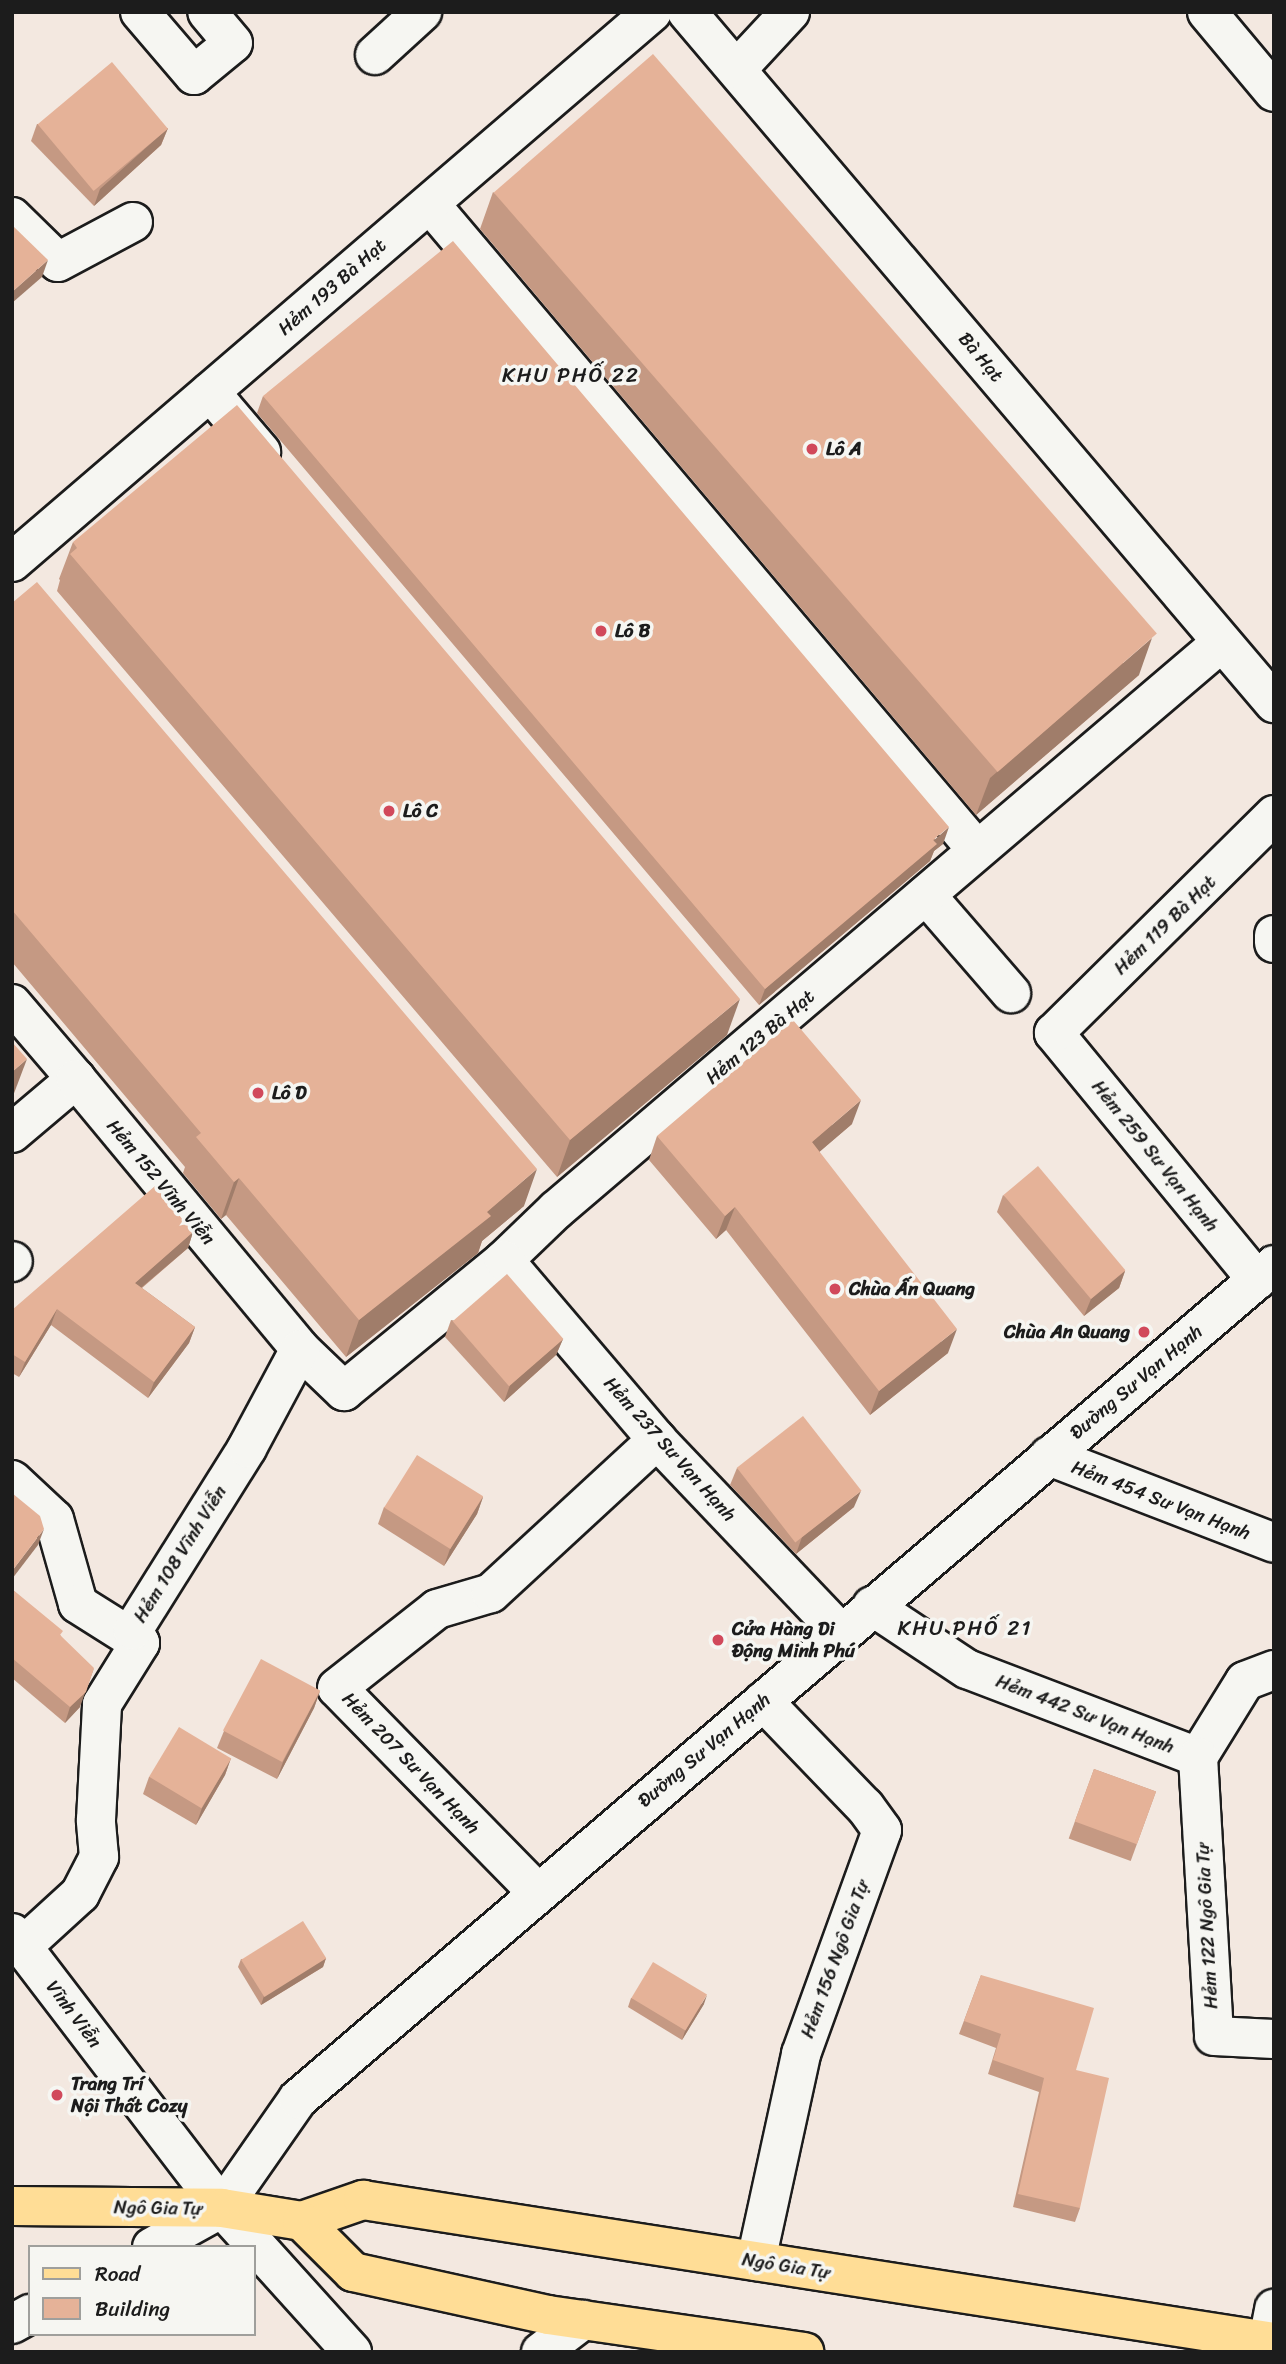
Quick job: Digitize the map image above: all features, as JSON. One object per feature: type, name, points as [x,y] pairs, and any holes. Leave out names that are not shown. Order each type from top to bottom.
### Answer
[{"type":"main road","name":"Ngô Gia Tự","points":[[12,2206],[222,2208],[302,2221],[363,2200],[756,2261],[1272,2330]]},
{"type":"main road","points":[[302,2221],[353,2272],[583,2320],[804,2352]]},
{"type":"street","points":[[140,12],[194,75],[233,43],[207,12]]},
{"type":"street","points":[[375,55],[422,12]]},
{"type":"street","name":"Hẻm 193 Bà Hạt","points":[[18,576],[210,392],[652,12]]},
{"type":"street","name":"Bà Hạt","points":[[687,12],[1222,642],[1270,690]]},
{"type":"street","points":[[737,69],[790,12]]},
{"type":"street","points":[[1207,12],[1274,92]]},
{"type":"street","points":[[430,204],[977,850]]},
{"type":"street","points":[[12,217],[58,262],[133,222]]},
{"type":"street","points":[[210,392],[282,477]]},
{"type":"street","name":"Hẻm 123 Bà Hạt","points":[[300,1349],[344,1391],[504,1260],[555,1210],[1222,642]]},
{"type":"street","name":"Hẻm 119 Bà Hạt","points":[[1054,1033],[1274,815]]},
{"type":"street","points":[[926,895],[1011,993]]},
{"type":"street","points":[[1274,935],[1274,943]]},
{"type":"street","name":"Hẻm 152 Vĩnh Viễn","points":[[12,1004],[300,1349]]},
{"type":"street","points":[[731,1006],[758,1038]]},
{"type":"street","name":"Hẻm 259 Sư Vạn Hạnh","points":[[1054,1033],[1265,1272]]},
{"type":"street","points":[[12,1133],[76,1079]]},
{"type":"street","points":[[528,1178],[555,1210]]},
{"type":"street","name":"Hẻm 237 Sư Vạn Hạnh","points":[[504,1260],[657,1440],[841,1633]]},
{"type":"street","name":"Đường Sư Vạn Hạnh","points":[[156,2245],[222,2208],[298,2099],[536,1892],[1265,1272]]},
{"type":"street","name":"Hẻm 108 Vĩnh Viễn","points":[[18,1940],[80,1894],[99,1857],[96,1820],[102,1704],[139,1643],[133,1630],[247,1448],[300,1349]]},
{"type":"street","name":"Hẻm 207 Sư Vạn Hạnh","points":[[536,1892],[337,1688],[438,1609],[491,1593],[657,1440]]},
{"type":"street","name":"Hẻm 454 Sư Vạn Hạnh","points":[[1049,1456],[1274,1543]]},
{"type":"street","points":[[12,1480],[54,1519],[78,1604],[139,1643]]},
{"type":"street","name":"Hẻm 442 Sư Vạn Hạnh","points":[[872,1606],[967,1669],[1198,1757],[1245,1681],[1274,1670]]},
{"type":"street","name":"Hẻm 156 Ngô Gia Tự","points":[[756,2261],[801,2054],[882,1830],[865,1807],[763,1701]]},
{"type":"street","name":"Hẻm 122 Ngô Gia Tự","points":[[1198,1757],[1214,2036],[1274,2039]]},
{"type":"street","name":"Vĩnh Viễn","points":[[18,1940],[222,2208],[255,2245]]},
{"type":"street","name":"Vĩnh Viễn","points":[[256,2246],[352,2352]]},
{"type":"street","points":[[12,2324],[28,2315]]},
{"type":"street","points":[[541,2352],[583,2320]]},
{"type":"building","name":"Lô A","points":[[653,54],[1157,634],[998,772],[494,192]]},
{"type":"building","points":[[112,62],[168,129],[94,191],[38,124]]},
{"type":"building","points":[[12,225],[48,260],[12,292]]},
{"type":"building","name":"Lô B","points":[[453,241],[949,827],[933,840],[937,844],[765,989],[263,396]]},
{"type":"building","name":"Lô C","points":[[237,405],[740,999],[570,1140],[70,554],[77,548],[73,542]]},
{"type":"building","name":"Lô D","points":[[37,582],[537,1169],[487,1212],[491,1216],[359,1320],[239,1178],[234,1182],[196,1137],[201,1133],[12,910],[12,603]]},
{"type":"building","points":[[793,1020],[861,1100],[812,1142],[957,1329],[879,1391],[735,1207],[725,1216],[657,1136]]},
{"type":"building","points":[[12,1042],[27,1059],[12,1072]]},
{"type":"building","points":[[1038,1166],[1125,1270],[1091,1299],[1004,1195]]},
{"type":"building","points":[[155,1186],[193,1232],[135,1283],[195,1327],[154,1382],[57,1309],[25,1362],[12,1354],[12,1310]]},
{"type":"building","points":[[507,1274],[563,1339],[509,1386],[453,1321]]},
{"type":"building","points":[[803,1416],[861,1491],[795,1543],[737,1468]]},
{"type":"building","points":[[417,1455],[483,1496],[450,1549],[384,1508]]},
{"type":"building","points":[[12,1493],[40,1516],[44,1529],[12,1571]]},
{"type":"building","points":[[12,1589],[63,1631],[60,1635],[94,1668],[86,1692],[70,1707],[12,1658]]},
{"type":"building","points":[[261,1659],[320,1690],[282,1762],[223,1731]]},
{"type":"building","points":[[179,1727],[231,1758],[201,1808],[149,1777]]},
{"type":"building","points":[[1094,1769],[1156,1792],[1137,1844],[1075,1822]]},
{"type":"building","points":[[303,1921],[326,1958],[264,1997],[241,1960]]},
{"type":"building","points":[[653,1962],[707,1994],[685,2030],[631,1998]]},
{"type":"building","points":[[981,1975],[1094,2008],[1076,2070],[1109,2078],[1080,2208],[1018,2194],[1044,2078],[993,2060],[1001,2034],[964,2021]]},
{"type":"place","name":"Lô A","points":[[812,449]]},
{"type":"place","name":"Lô B","points":[[601,631]]},
{"type":"place","name":"Lô C","points":[[389,811]]},
{"type":"place","name":"Lô D","points":[[258,1093]]},
{"type":"place","name":"Chùa Ấn Quang","points":[[835,1289]]},
{"type":"place","name":"Chùa An Quang","points":[[1144,1332]]},
{"type":"place","name":"Cửa Hàng Di Động Minh Phú","points":[[718,1640]]},
{"type":"place","name":"Trang Trí Nội Thất Cozy","points":[[57,2095]]},
{"type":"district","name":"KHU PHỐ 22","points":[[571,375]]},
{"type":"district","name":"KHU PHỐ 21","points":[[965,1628]]}]
